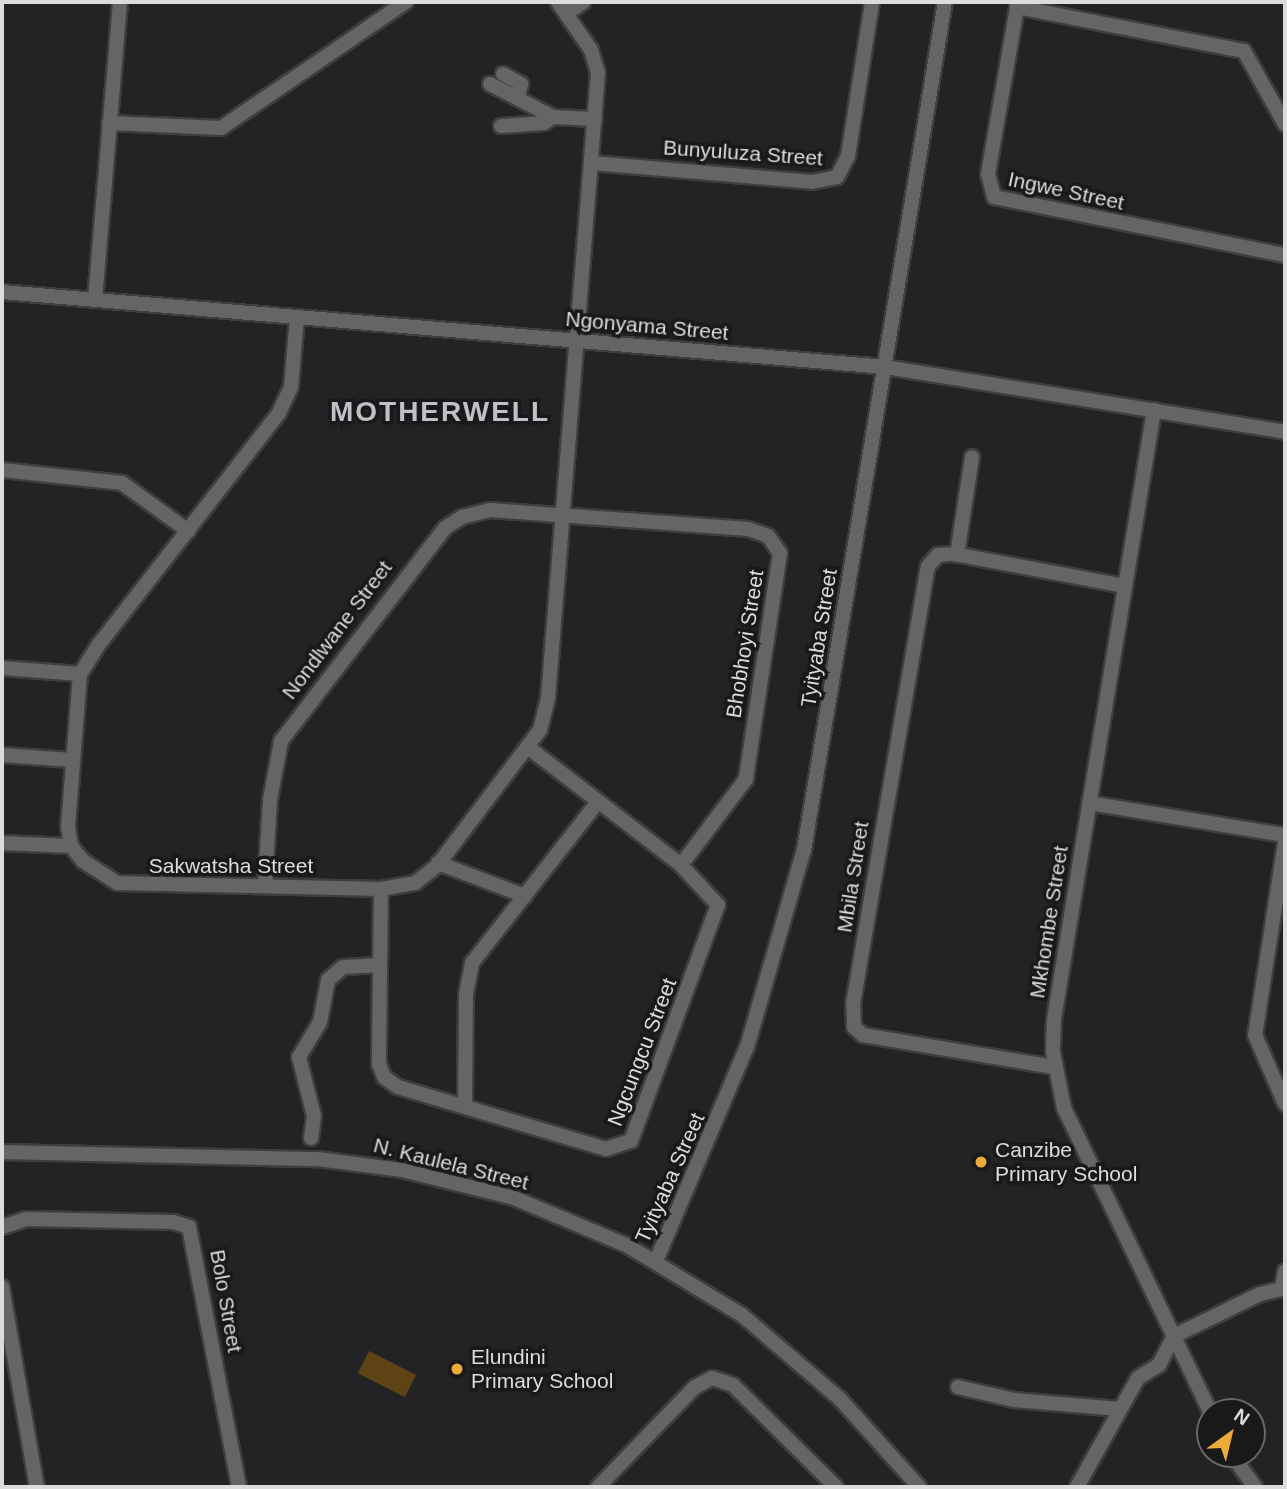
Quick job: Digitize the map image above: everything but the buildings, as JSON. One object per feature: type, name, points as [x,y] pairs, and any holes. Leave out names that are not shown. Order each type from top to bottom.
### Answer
[{"type":"street","points":[[95,300],[120,2]]},
{"type":"street","points":[[109,123],[221,128],[406,2]]},
{"type":"street","points":[[562,8],[583,2]]},
{"type":"street","name":"Bunyuluza Street","points":[[592,163],[812,182],[837,177],[848,156],[872,2]]},
{"type":"street","name":"Tyityaba Street","points":[[656,1261],[747,1047],[792,901],[821,754],[945,2]]},
{"type":"street","points":[[1017,4],[1237,47],[1253,60],[1285,124]]},
{"type":"street","name":"Ingwe Street","points":[[1017,4],[988,174],[993,197],[1010,204],[1285,256]]},
{"type":"street","name":"Sakwatsha Street","points":[[71,846],[97,872],[126,885],[265,884],[381,889],[415,883],[438,863],[529,748],[544,719],[548,698],[595,119],[597,61],[562,8]]},
{"type":"street","points":[[503,75],[522,84],[518,97]]},
{"type":"street","points":[[490,84],[553,117],[595,119]]},
{"type":"street","points":[[501,127],[544,123],[553,117]]},
{"type":"street","name":"Ngonyama Street","points":[[2,292],[885,367],[1285,432]]},
{"type":"street","points":[[2,843],[71,846],[72,761],[80,674],[285,402],[291,387],[297,317]]},
{"type":"street","name":"Mkhombe Street","points":[[1154,410],[1054,1019],[1054,1067],[1064,1108],[1203,1398]]},
{"type":"street","points":[[972,457],[957,555],[1125,586]]},
{"type":"street","points":[[2,470],[122,483],[188,531]]},
{"type":"street","name":"Nondlwane Street","points":[[265,884],[270,800],[281,741],[406,574],[445,527],[462,517],[490,510],[561,517]]},
{"type":"street","name":"Bhobhoyi Street","points":[[561,517],[748,529],[768,536],[780,552],[746,779],[681,865]]},
{"type":"street","name":"Mbila Street","points":[[957,555],[938,555],[924,574],[852,1020],[863,1035],[1054,1067]]},
{"type":"street","points":[[2,668],[80,674]]},
{"type":"street","name":"Ngcungcu Street","points":[[381,889],[379,1064],[384,1077],[398,1087],[606,1149],[631,1141],[717,913],[715,899],[681,865],[597,803],[529,748]]},
{"type":"street","points":[[2,755],[72,761]]},
{"type":"street","points":[[465,1107],[467,979],[472,963],[597,803]]},
{"type":"street","points":[[1089,803],[1285,835]]},
{"type":"street","points":[[1285,842],[1255,1035],[1285,1104]]},
{"type":"street","points":[[438,863],[524,896]]},
{"type":"street","points":[[311,1138],[314,1116],[299,1057],[320,1022],[328,980],[343,967],[380,965]]},
{"type":"street","name":"N. Kaulela Street","points":[[2,1152],[318,1159],[402,1170],[514,1198],[656,1261],[742,1315],[807,1367],[864,1423],[919,1487]]},
{"type":"street","name":"Bolo Street","points":[[2,1227],[26,1219],[173,1222],[189,1227],[239,1487]]},
{"type":"street","points":[[1077,1487],[1138,1378],[1159,1365],[1174,1336],[1284,1288],[1285,1271]]},
{"type":"street","points":[[2,1287],[37,1487]]},
{"type":"street","points":[[598,1487],[695,1387],[712,1378],[733,1385],[836,1487]]},
{"type":"street","points":[[958,1387],[1014,1400],[1120,1409]]},
{"type":"street","points":[[1241,1468],[1254,1487]]},
{"type":"shaded area","points":[[369,1351],[416,1375],[405,1397],[358,1373]]},
{"type":"place","name":"Canzibe Primary School","points":[[981,1162]]},
{"type":"place","name":"Elundini Primary School","points":[[457,1369]]},
{"type":"district","name":"MOTHERWELL","points":[[440,412]]}]
